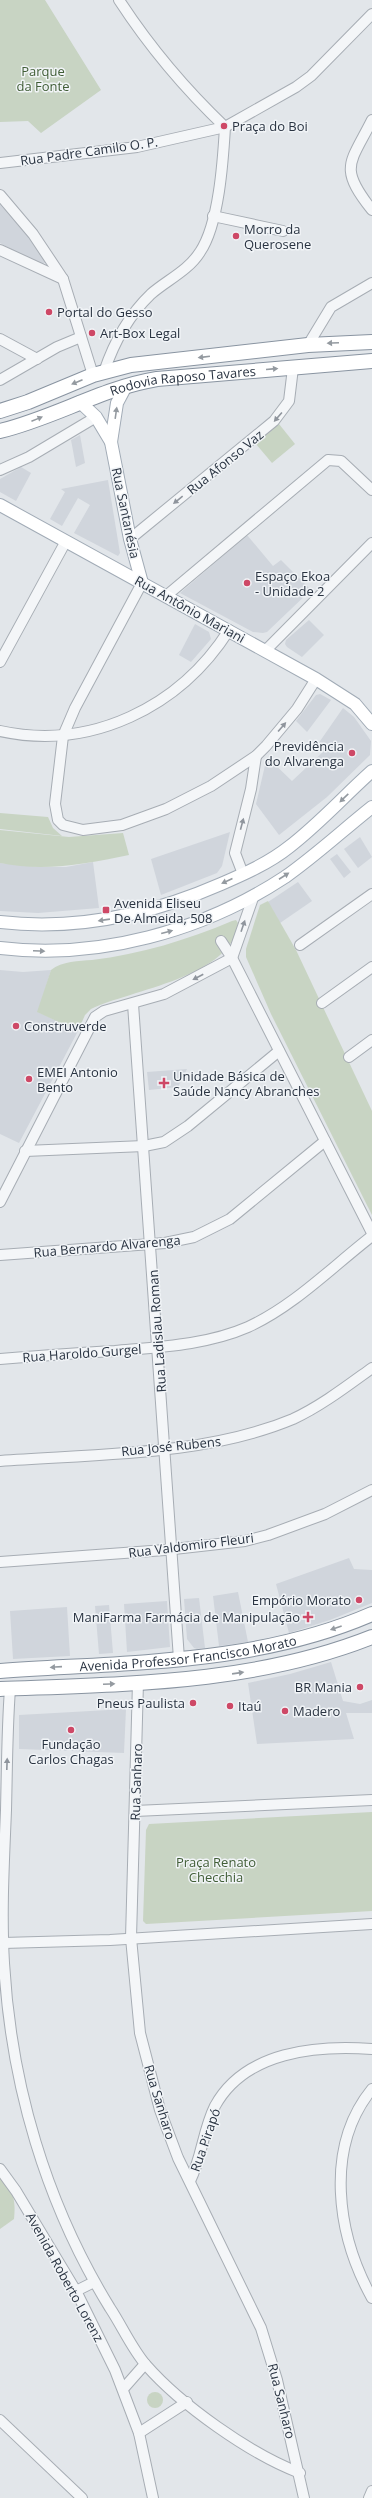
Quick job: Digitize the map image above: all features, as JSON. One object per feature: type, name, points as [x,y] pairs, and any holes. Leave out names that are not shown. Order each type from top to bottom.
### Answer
[{"type":"highway","name":"Rodovia Raposo Tavares","points":[[0,411],[28,402],[99,373],[131,366],[308,345],[372,342]]},
{"type":"highway","name":"Rodovia Raposo Tavares","points":[[0,431],[22,425],[126,386],[157,379],[372,361]]},
{"type":"highway","name":"Avenida Professor Francisco Morato","points":[[0,1671],[179,1659],[263,1649],[325,1632],[372,1614]]},
{"type":"highway","name":"Avenida Professor Francisco Morato","points":[[5,1689],[200,1678],[275,1667],[323,1654],[372,1637]]},
{"type":"main road","name":"Rua Santanésia","points":[[111,442],[117,403],[126,386]]},
{"type":"main road","name":"Rua Santanésia","points":[[80,402],[96,416],[111,442],[130,539],[142,584]]},
{"type":"main road","name":"Rua Antônio Mariani","points":[[0,505],[316,679],[356,704],[372,724]]},
{"type":"main road","points":[[0,922],[64,925],[108,920],[148,911],[188,898],[244,874],[288,848],[372,771]]},
{"type":"main road","points":[[0,948],[48,951],[96,947],[142,939],[180,929],[254,895],[297,868],[372,807]]},
{"type":"street","points":[[99,373],[114,344],[136,311],[199,254],[208,237],[224,156],[225,127],[199,101],[156,51],[119,0]]},
{"type":"street","name":"Rua Padre Camilo O. P.","points":[[0,163],[137,147],[225,127],[296,87],[311,76],[372,14]]},
{"type":"street","points":[[372,120],[352,158],[350,173],[355,189],[372,210]]},
{"type":"street","points":[[0,195],[33,234],[63,279],[81,337],[99,373]]},
{"type":"street","points":[[213,216],[283,231]]},
{"type":"street","points":[[0,250],[63,279]]},
{"type":"street","points":[[308,345],[331,307],[372,283]]},
{"type":"street","points":[[0,380],[81,337]]},
{"type":"street","points":[[0,339],[37,359]]},
{"type":"street","name":"Rua Afonso Vaz","points":[[130,539],[274,421],[288,401],[294,368]]},
{"type":"street","points":[[0,470],[29,457],[96,416]]},
{"type":"street","points":[[166,596],[328,460],[341,461],[372,490]]},
{"type":"street","points":[[0,662],[66,541]]},
{"type":"street","points":[[265,651],[372,542]]},
{"type":"street","points":[[142,584],[77,703],[63,736],[56,815],[63,825],[83,830],[122,824],[166,809],[211,786],[256,756],[287,722],[316,679]]},
{"type":"street","points":[[0,731],[28,735],[63,736],[101,729],[124,720],[163,700],[198,671],[229,630]]},
{"type":"street","points":[[244,874],[235,853],[251,789],[256,756]]},
{"type":"street","points":[[300,945],[372,894]]},
{"type":"street","points":[[0,1202],[95,1017],[104,1011],[164,994],[232,958],[254,895]]},
{"type":"street","points":[[221,941],[232,958],[372,1234]]},
{"type":"street","points":[[322,1003],[372,967]]},
{"type":"street","name":"Rua Ladislau Roman","points":[[133,1004],[179,1659]]},
{"type":"street","points":[[349,1057],[372,1040]]},
{"type":"street","points":[[25,1152],[144,1146],[164,1142],[173,1137],[279,1051]]},
{"type":"street","name":"Rua Bernardo Alvarenga","points":[[0,1255],[151,1244],[194,1237],[218,1227],[325,1141]]},
{"type":"street","name":"Rua Haroldo Gurgel","points":[[0,1359],[158,1347],[217,1337],[248,1327],[303,1292],[372,1234]]},
{"type":"street","name":"Rua José Rubens","points":[[0,1461],[165,1449],[223,1441],[280,1424],[309,1410],[372,1368]]},
{"type":"street","name":"Rua Valdomiro Fleuri","points":[[0,1562],[172,1549],[227,1543],[268,1535],[325,1514],[372,1490]]},
{"type":"street","name":"Rua Sanharo","points":[[138,1682],[131,1938],[140,2033],[160,2110],[178,2158],[261,2328],[277,2380],[300,2473],[304,2498]]},
{"type":"street","name":"Avenida Roberto Lorenz","points":[[5,1689],[3,1943],[7,2002],[23,2097],[50,2187],[68,2231],[94,2282],[145,2364],[187,2402],[259,2455],[300,2473]]},
{"type":"street","points":[[135,1811],[372,1800]]},
{"type":"street","points":[[3,1943],[131,1938],[372,1924]]},
{"type":"street","name":"Rua Pirapó","points":[[190,2181],[201,2156],[215,2106],[224,2094],[249,2071],[274,2058],[310,2050],[349,2048],[372,2049]]},
{"type":"street","points":[[372,2089],[352,2122],[345,2143],[341,2162],[340,2191],[349,2241],[365,2286],[372,2298]]},
{"type":"street","name":"Avenida Roberto Lorenz","points":[[0,2169],[16,2191],[76,2291],[99,2336],[123,2389],[139,2433],[153,2498]]},
{"type":"street","points":[[76,2291],[94,2282]]},
{"type":"street","points":[[123,2389],[145,2364]]},
{"type":"street","points":[[139,2433],[187,2402]]},
{"type":"street","points":[[0,2420],[82,2498]]},
{"type":"street","points":[[369,2498],[372,2491]]},
{"type":"shaded area","points":[[0,203],[36,246],[46,262],[41,265],[0,243]]},
{"type":"shaded area","points":[[80,435],[85,463],[76,467],[71,440]]},
{"type":"shaded area","points":[[21,467],[31,473],[16,501],[0,492],[0,479]]},
{"type":"shaded area","points":[[108,480],[120,553],[118,556],[74,533],[90,505],[78,498],[62,526],[50,519],[65,492],[61,489]]},
{"type":"shaded area","name":"Espaço Ekoa - Unidade 2","points":[[247,535],[273,566],[281,560],[311,590],[267,632],[263,633],[253,632],[180,593]]},
{"type":"shaded area","points":[[309,620],[324,635],[302,657],[285,644],[286,640]]},
{"type":"shaded area","points":[[195,624],[209,632],[211,639],[191,662],[179,655]]},
{"type":"shaded area","points":[[320,694],[331,700],[307,732],[296,721],[316,695]]},
{"type":"shaded area","points":[[343,708],[354,717],[371,741],[370,755],[327,797],[279,835],[256,804],[267,757],[292,781],[324,751],[318,744]]},
{"type":"shaded area","points":[[230,832],[222,866],[217,873],[161,895],[151,859]]},
{"type":"shaded area","points":[[360,837],[372,857],[358,868],[344,849]]},
{"type":"shaded area","points":[[337,854],[351,872],[344,878],[330,859]]},
{"type":"shaded area","points":[[93,862],[99,908],[38,913],[0,911],[0,863],[39,867],[66,867]]},
{"type":"shaded area","points":[[298,882],[312,901],[280,923],[268,902]]},
{"type":"shaded area","points":[[0,970],[23,972],[51,970],[38,1012],[78,1031],[19,1143],[0,1134]]},
{"type":"shaded area","name":"Unidade Básica de Saúde Nancy Abranches","points":[[187,1069],[178,1087],[149,1090],[147,1072]]},
{"type":"shaded area","points":[[349,1558],[354,1569],[372,1570],[372,1603],[330,1620],[289,1633],[276,1584]]},
{"type":"shaded area","points":[[238,1592],[248,1642],[219,1646],[213,1596]]},
{"type":"shaded area","points":[[199,1598],[205,1648],[197,1649],[194,1648],[187,1639],[184,1599]]},
{"type":"shaded area","points":[[167,1601],[170,1647],[127,1652],[124,1604]]},
{"type":"shaded area","points":[[109,1605],[113,1653],[99,1654],[95,1606]]},
{"type":"shaded area","points":[[67,1607],[70,1656],[13,1659],[10,1611]]},
{"type":"shaded area","points":[[331,1662],[343,1701],[360,1704],[372,1700],[372,1713],[346,1713],[354,1739],[257,1744],[248,1683],[290,1674]]},
{"type":"shaded area","points":[[126,1709],[124,1753],[19,1749],[19,1715]]},
{"type":"green space","name":"Parque da Fonte","points":[[0,0],[45,0],[101,90],[41,133],[28,121],[0,122]]},
{"type":"green space","points":[[279,424],[295,444],[272,463],[256,444]]},
{"type":"green space","points":[[0,813],[48,817],[53,828],[62,836],[0,829]]},
{"type":"green space","points":[[0,830],[69,837],[123,833],[129,855],[81,864],[49,867],[16,866],[0,863]]},
{"type":"green space","points":[[268,901],[296,950],[372,1111],[372,1215],[271,1014],[246,957],[246,949],[260,905]]},
{"type":"green space","points":[[236,920],[238,923],[232,941],[218,957],[200,969],[177,979],[91,1009],[85,1015],[78,1031],[37,1012],[51,970],[55,967],[71,962],[92,960],[146,950],[181,940]]},
{"type":"green space","name":"Praça Renato Checchia","points":[[372,1812],[372,1911],[146,1924],[143,1921],[146,1830],[149,1824]]},
{"type":"green space","points":[[0,2175],[11,2190],[15,2212],[14,2219],[0,2229]]},
{"type":"green space","points":[[152,2392],[158,2392],[163,2397],[161,2406],[158,2408],[152,2408],[147,2403],[147,2397]]},
{"type":"place","name":"Praça do Boi","points":[[224,126]]},
{"type":"place","name":"Morro da Querosene","points":[[236,236]]},
{"type":"place","name":"Portal do Gesso","points":[[49,312]]},
{"type":"place","name":"Art-Box Legal","points":[[92,333]]},
{"type":"place","name":"Espaço Ekoa - Unidade 2","points":[[247,583]]},
{"type":"place","name":"Previdência do Alvarenga","points":[[352,753]]},
{"type":"place","name":"Avenida Eliseu De Almeida, 508","points":[[106,910]]},
{"type":"place","name":"Construverde","points":[[16,1026]]},
{"type":"place","name":"EMEI Antonio Bento","points":[[29,1079]]},
{"type":"place","name":"Unidade Básica de Saúde Nancy Abranches","points":[[164,1083]]},
{"type":"place","name":"Empório Morato","points":[[359,1600]]},
{"type":"place","name":"ManiFarma Farmácia de Manipulação","points":[[308,1617]]},
{"type":"place","name":"BR Mania","points":[[360,1687]]},
{"type":"place","name":"Pneus Paulista","points":[[193,1703]]},
{"type":"place","name":"Itaú","points":[[230,1706]]},
{"type":"place","name":"Madero","points":[[285,1711]]},
{"type":"place","name":"Fundação Carlos Chagas","points":[[71,1730]]}]
